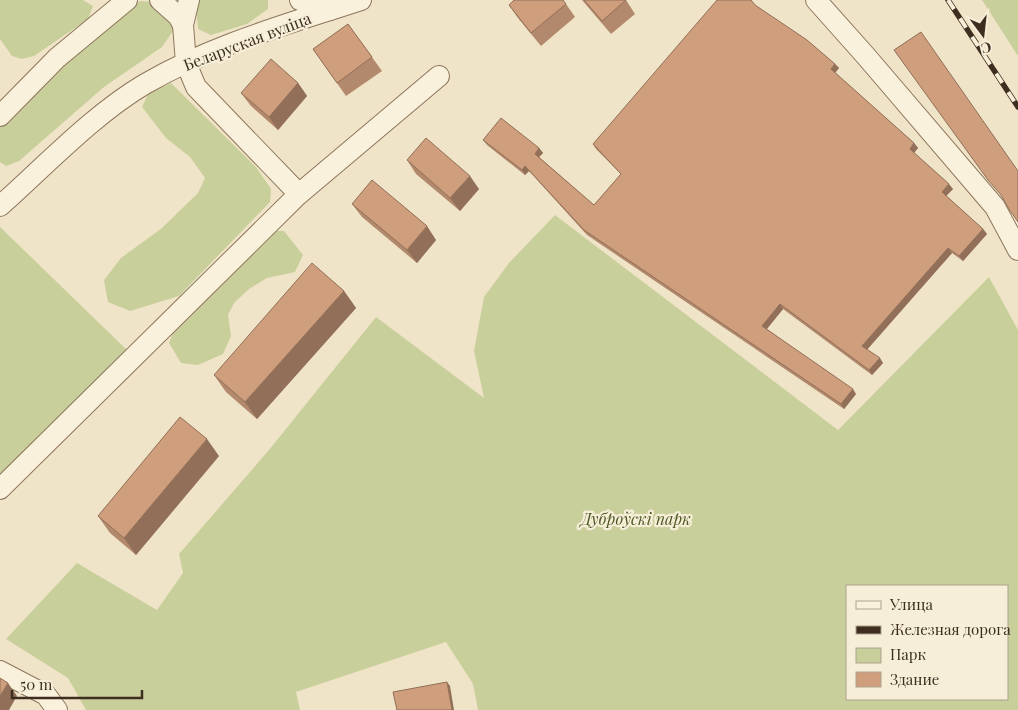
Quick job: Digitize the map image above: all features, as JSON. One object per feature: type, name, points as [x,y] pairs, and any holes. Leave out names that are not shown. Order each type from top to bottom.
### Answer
[{"type":"street","points":[[0,116],[57,58],[128,0]]},
{"type":"street","points":[[160,0],[178,16],[182,24],[186,63],[196,87],[299,194]]},
{"type":"street","points":[[182,24],[189,0]]},
{"type":"street","points":[[300,0],[330,10]]},
{"type":"street","name":"Беларуская вуліца","points":[[0,206],[92,124],[144,85],[186,63],[262,32],[361,0]]},
{"type":"street","points":[[816,0],[828,11],[995,207],[1018,250]]},
{"type":"street","points":[[0,488],[299,194],[439,76]]},
{"type":"street","points":[[0,671],[46,705]]},
{"type":"green space","points":[[0,0],[83,0],[93,6],[88,19],[34,56],[22,59],[12,56],[0,39]]},
{"type":"green space","points":[[199,0],[268,0],[268,9],[247,24],[211,35],[198,29],[196,5]]},
{"type":"green space","points":[[982,0],[1018,0],[1018,56]]},
{"type":"green space","points":[[140,1],[157,2],[170,14],[173,31],[162,47],[104,87],[19,161],[6,166],[0,162],[0,125],[83,43]]},
{"type":"green space","points":[[171,83],[256,167],[271,189],[270,202],[179,296],[130,311],[108,302],[104,280],[121,258],[162,228],[198,193],[205,178],[190,157],[166,138],[142,107],[149,92]]},
{"type":"green space","name":"Дуброўскі парк","points":[[555,215],[838,430],[989,277],[1018,330],[1018,710],[478,710],[473,684],[446,642],[296,692],[300,710],[86,710],[68,678],[6,639],[77,563],[157,610],[183,573],[179,554],[269,450],[376,317],[484,398],[474,351],[484,297],[509,263]]},
{"type":"green space","points":[[0,227],[128,351],[0,477]]},
{"type":"green space","points":[[273,231],[284,231],[303,255],[295,272],[267,278],[249,289],[234,303],[228,315],[231,336],[223,354],[198,365],[181,363],[169,343],[176,324]]},
{"type":"building","points":[[514,0],[563,0],[566,4],[531,33],[509,5]]},
{"type":"building","points":[[584,0],[626,0],[602,21]]},
{"type":"building","points":[[717,0],[751,0],[755,5],[807,40],[835,64],[831,69],[914,143],[910,149],[949,184],[942,192],[983,229],[959,256],[948,248],[862,346],[880,358],[869,370],[780,304],[762,326],[853,389],[841,404],[584,230],[525,166],[522,170],[483,140],[501,118],[539,148],[535,154],[594,205],[621,174],[593,144]]},
{"type":"building","points":[[348,24],[372,57],[337,83],[313,49]]},
{"type":"building","points":[[921,32],[1018,171],[1018,222],[1001,195],[988,180],[894,50]]},
{"type":"building","points":[[271,59],[298,83],[269,117],[241,93]]},
{"type":"building","points":[[426,138],[470,176],[450,198],[407,160]]},
{"type":"building","points":[[372,180],[427,226],[407,250],[352,204]]},
{"type":"building","points":[[312,263],[344,291],[245,402],[214,375]]},
{"type":"building","points":[[180,417],[207,439],[124,538],[98,516]]},
{"type":"building","points":[[0,678],[8,683],[0,696]]},
{"type":"building","points":[[447,682],[452,710],[397,710],[393,692]]},
{"type":"railway","points":[[948,0],[1018,107]]}]
